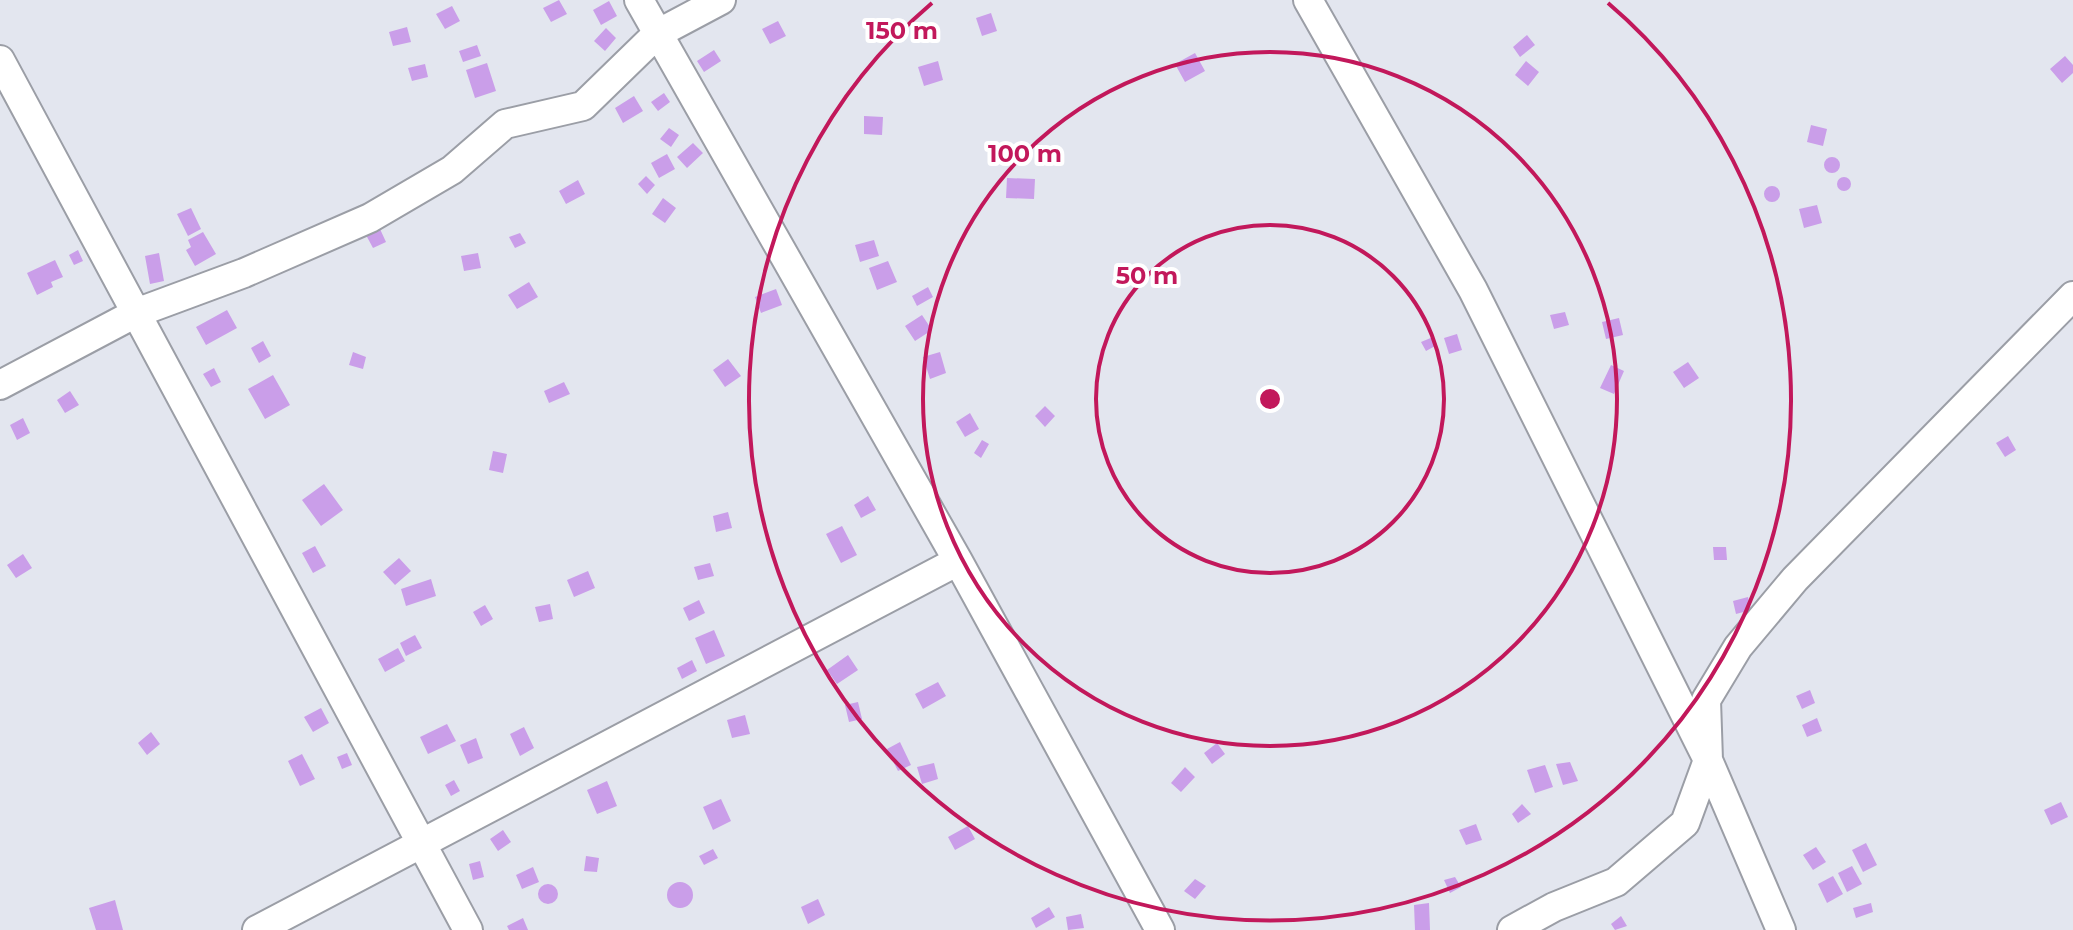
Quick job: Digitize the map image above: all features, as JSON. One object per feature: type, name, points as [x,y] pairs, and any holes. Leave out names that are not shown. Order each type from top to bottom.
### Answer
[{"type":"street","points":[[639,0],[958,561],[1160,930]]},
{"type":"street","points":[[0,385],[136,313],[244,273],[370,218],[452,170],[505,124],[583,106],[657,34],[721,0]]},
{"type":"street","points":[[1308,0],[1473,290],[1708,760],[1781,930]]},
{"type":"street","points":[[0,60],[468,930]]},
{"type":"street","points":[[1512,930],[1554,907],[1616,882],[1685,823],[1708,760],[1706,700],[1738,647],[1795,579],[2073,296]]},
{"type":"street","points":[[257,930],[958,561]]},
{"type":"building","points":[[559,0],[567,14],[551,22],[543,8]]},
{"type":"building","points":[[609,1],[617,16],[601,25],[593,10]]},
{"type":"building","points":[[452,6],[460,21],[445,29],[436,14]]},
{"type":"building","points":[[991,13],[997,31],[982,36],[976,18]]},
{"type":"building","points":[[778,21],[786,36],[770,44],[762,29]]},
{"type":"building","points":[[407,27],[411,42],[393,46],[389,32]]},
{"type":"building","points":[[606,28],[616,38],[605,51],[594,41]]},
{"type":"building","points":[[1527,35],[1535,45],[1520,57],[1513,47]]},
{"type":"building","points":[[477,45],[481,56],[463,62],[459,51]]},
{"type":"building","points":[[714,50],[721,61],[704,72],[697,61]]},
{"type":"building","points":[[1195,53],[1205,71],[1185,82],[1175,64]]},
{"type":"building","points":[[2065,56],[2073,65],[2073,73],[2062,83],[2050,69]]},
{"type":"building","points":[[938,61],[943,80],[924,86],[918,67]]},
{"type":"building","points":[[1526,61],[1539,72],[1528,86],[1515,75]]},
{"type":"building","points":[[487,63],[496,91],[475,98],[466,70]]},
{"type":"building","points":[[425,64],[428,77],[412,81],[408,68]]},
{"type":"building","points":[[664,93],[670,102],[658,111],[651,102]]},
{"type":"building","points":[[634,96],[643,111],[623,123],[615,108]]},
{"type":"building","points":[[864,116],[883,117],[882,135],[864,134]]},
{"type":"building","points":[[1811,125],[1827,129],[1823,146],[1807,142]]},
{"type":"building","points":[[669,128],[679,135],[671,147],[660,139]]},
{"type":"building","points":[[693,143],[703,153],[687,168],[677,157]]},
{"type":"building","points":[[667,154],[675,169],[659,178],[651,163]]},
{"type":"building","points":[[1832,157],[1840,165],[1832,173],[1824,165]]},
{"type":"building","points":[[646,176],[655,185],[647,194],[638,184]]},
{"type":"building","points":[[1844,177],[1851,184],[1844,191],[1837,184]]},
{"type":"building","points":[[1007,178],[1035,179],[1034,199],[1006,198]]},
{"type":"building","points":[[578,180],[585,194],[566,204],[559,191]]},
{"type":"building","points":[[1772,186],[1778,188],[1778,200],[1772,202],[1766,200],[1764,194],[1766,188]]},
{"type":"building","points":[[663,198],[676,208],[665,223],[652,214]]},
{"type":"building","points":[[1817,205],[1822,223],[1804,228],[1799,209]]},
{"type":"building","points":[[191,208],[201,229],[188,236],[177,214]]},
{"type":"building","points":[[380,229],[386,242],[373,248],[366,235]]},
{"type":"building","points":[[203,232],[216,254],[195,266],[186,250],[191,247],[188,240]]},
{"type":"building","points":[[520,233],[526,243],[515,248],[509,237]]},
{"type":"building","points":[[874,240],[879,256],[860,262],[855,245]]},
{"type":"building","points":[[78,250],[83,261],[74,265],[69,255]]},
{"type":"building","points":[[159,253],[164,281],[150,284],[145,256]]},
{"type":"building","points":[[478,253],[481,268],[464,271],[461,256]]},
{"type":"building","points":[[55,260],[63,277],[51,282],[53,287],[37,295],[27,273]]},
{"type":"building","points":[[888,261],[897,282],[877,290],[869,268]]},
{"type":"building","points":[[529,282],[538,297],[517,309],[508,295]]},
{"type":"building","points":[[928,287],[933,297],[917,306],[912,296]]},
{"type":"building","points":[[776,289],[782,305],[761,313],[755,297]]},
{"type":"building","points":[[227,310],[237,328],[206,345],[196,327]]},
{"type":"building","points":[[1565,312],[1569,325],[1554,329],[1550,315]]},
{"type":"building","points":[[922,315],[932,330],[915,341],[905,326]]},
{"type":"building","points":[[1619,318],[1623,335],[1606,339],[1602,322]]},
{"type":"building","points":[[1457,334],[1462,350],[1449,354],[1444,338]]},
{"type":"building","points":[[1433,337],[1437,345],[1426,351],[1421,342]]},
{"type":"building","points":[[263,341],[271,356],[259,363],[251,348]]},
{"type":"building","points":[[353,352],[366,357],[363,369],[349,365]]},
{"type":"building","points":[[940,352],[946,373],[930,379],[923,357]]},
{"type":"building","points":[[728,359],[741,376],[725,387],[713,370]]},
{"type":"building","points":[[1688,362],[1699,378],[1684,388],[1673,372]]},
{"type":"building","points":[[1611,365],[1624,371],[1614,394],[1600,388]]},
{"type":"building","points":[[214,368],[221,382],[211,387],[203,374]]},
{"type":"building","points":[[273,375],[290,405],[265,419],[248,389]]},
{"type":"building","points":[[564,382],[570,394],[549,403],[544,391]]},
{"type":"building","points":[[70,391],[79,405],[65,413],[57,400]]},
{"type":"building","points":[[1045,406],[1055,416],[1045,427],[1035,416]]},
{"type":"building","points":[[970,413],[979,429],[965,437],[956,422]]},
{"type":"building","points":[[23,418],[30,433],[17,440],[10,425]]},
{"type":"building","points":[[2008,436],[2016,450],[2005,457],[1996,443]]},
{"type":"building","points":[[982,440],[989,444],[981,458],[974,453]]},
{"type":"building","points":[[493,451],[507,454],[503,473],[489,470]]},
{"type":"building","points":[[324,484],[343,510],[321,526],[302,500]]},
{"type":"building","points":[[868,496],[876,510],[861,518],[854,505]]},
{"type":"building","points":[[728,512],[732,528],[716,532],[713,516]]},
{"type":"building","points":[[842,526],[857,555],[841,563],[826,534]]},
{"type":"building","points":[[315,546],[326,566],[313,573],[302,553]]},
{"type":"building","points":[[1713,547],[1726,547],[1727,560],[1714,560]]},
{"type":"building","points":[[23,554],[32,568],[16,578],[7,565]]},
{"type":"building","points":[[399,558],[411,571],[395,585],[383,572]]},
{"type":"building","points":[[710,563],[714,576],[698,580],[694,567]]},
{"type":"building","points":[[588,571],[595,588],[574,597],[567,580]]},
{"type":"building","points":[[431,579],[436,596],[406,606],[401,589]]},
{"type":"building","points":[[1748,597],[1751,610],[1736,614],[1733,601]]},
{"type":"building","points":[[699,600],[705,613],[689,621],[683,608]]},
{"type":"building","points":[[550,604],[553,619],[539,622],[535,607]]},
{"type":"building","points":[[485,605],[493,619],[481,626],[473,612]]},
{"type":"building","points":[[714,630],[725,656],[706,664],[695,638]]},
{"type":"building","points":[[415,635],[422,648],[406,656],[400,643]]},
{"type":"building","points":[[398,648],[405,661],[385,672],[378,659]]},
{"type":"building","points":[[848,655],[858,670],[837,684],[827,670]]},
{"type":"building","points":[[692,660],[697,671],[682,679],[677,668]]},
{"type":"building","points":[[938,682],[946,696],[923,709],[915,694]]},
{"type":"building","points":[[1810,690],[1815,703],[1802,709],[1796,696]]},
{"type":"building","points":[[858,702],[862,719],[849,722],[845,705]]},
{"type":"building","points":[[321,708],[329,723],[313,732],[304,717]]},
{"type":"building","points":[[745,715],[750,734],[732,738],[727,720]]},
{"type":"building","points":[[1817,718],[1822,731],[1807,737],[1802,725]]},
{"type":"building","points":[[447,724],[456,741],[428,754],[420,737]]},
{"type":"building","points":[[524,727],[534,748],[520,756],[510,734]]},
{"type":"building","points":[[151,732],[160,744],[147,755],[138,743]]},
{"type":"building","points":[[476,738],[483,758],[468,764],[460,745]]},
{"type":"building","points":[[900,742],[911,765],[898,771],[887,749]]},
{"type":"building","points":[[1217,743],[1225,754],[1212,764],[1204,753]]},
{"type":"building","points":[[347,753],[352,765],[342,769],[337,757]]},
{"type":"building","points":[[302,754],[315,779],[300,786],[288,761]]},
{"type":"building","points":[[1570,762],[1578,781],[1563,785],[1556,764]]},
{"type":"building","points":[[934,763],[938,779],[922,784],[917,767]]},
{"type":"building","points":[[1545,765],[1553,787],[1535,793],[1527,770]]},
{"type":"building","points":[[1185,767],[1195,777],[1181,792],[1171,783]]},
{"type":"building","points":[[454,780],[460,791],[451,796],[445,785]]},
{"type":"building","points":[[607,781],[617,806],[597,814],[587,790]]},
{"type":"building","points":[[721,799],[731,821],[713,830],[703,807]]},
{"type":"building","points":[[2061,802],[2068,817],[2051,825],[2044,810]]},
{"type":"building","points":[[1522,804],[1531,814],[1518,823],[1512,814]]},
{"type":"building","points":[[1476,824],[1482,840],[1466,845],[1459,830]]},
{"type":"building","points":[[968,826],[975,839],[955,850],[948,837]]},
{"type":"building","points":[[503,830],[511,842],[498,851],[490,839]]},
{"type":"building","points":[[1866,843],[1877,865],[1863,872],[1852,850]]},
{"type":"building","points":[[1816,847],[1826,862],[1813,870],[1803,855]]},
{"type":"building","points":[[713,849],[718,858],[704,865],[699,856]]},
{"type":"building","points":[[586,856],[599,858],[597,872],[584,871]]},
{"type":"building","points":[[480,861],[484,877],[473,880],[469,864]]},
{"type":"building","points":[[1852,866],[1862,884],[1847,892],[1838,873]]},
{"type":"building","points":[[533,867],[539,882],[522,889],[516,875]]},
{"type":"building","points":[[1833,876],[1843,894],[1827,903],[1818,884]]},
{"type":"building","points":[[1455,877],[1461,887],[1450,893],[1444,880]]},
{"type":"building","points":[[1195,879],[1206,886],[1195,899],[1184,891]]},
{"type":"building","points":[[680,882],[689,886],[693,895],[689,904],[680,908],[671,904],[667,895],[671,886]]},
{"type":"building","points":[[548,884],[555,887],[558,894],[555,901],[548,904],[541,901],[538,894],[541,887]]},
{"type":"building","points":[[818,899],[825,915],[808,924],[801,907]]},
{"type":"building","points":[[115,900],[123,930],[96,930],[89,908]]},
{"type":"building","points":[[1429,903],[1430,930],[1415,930],[1414,905]]},
{"type":"building","points":[[1871,903],[1873,912],[1856,918],[1853,908]]},
{"type":"building","points":[[1049,907],[1055,917],[1036,928],[1031,918]]},
{"type":"building","points":[[1081,914],[1084,928],[1068,930],[1066,917]]},
{"type":"building","points":[[1621,916],[1627,926],[1615,930],[1611,924]]},
{"type":"building","points":[[523,918],[528,930],[509,930],[507,926]]}]
